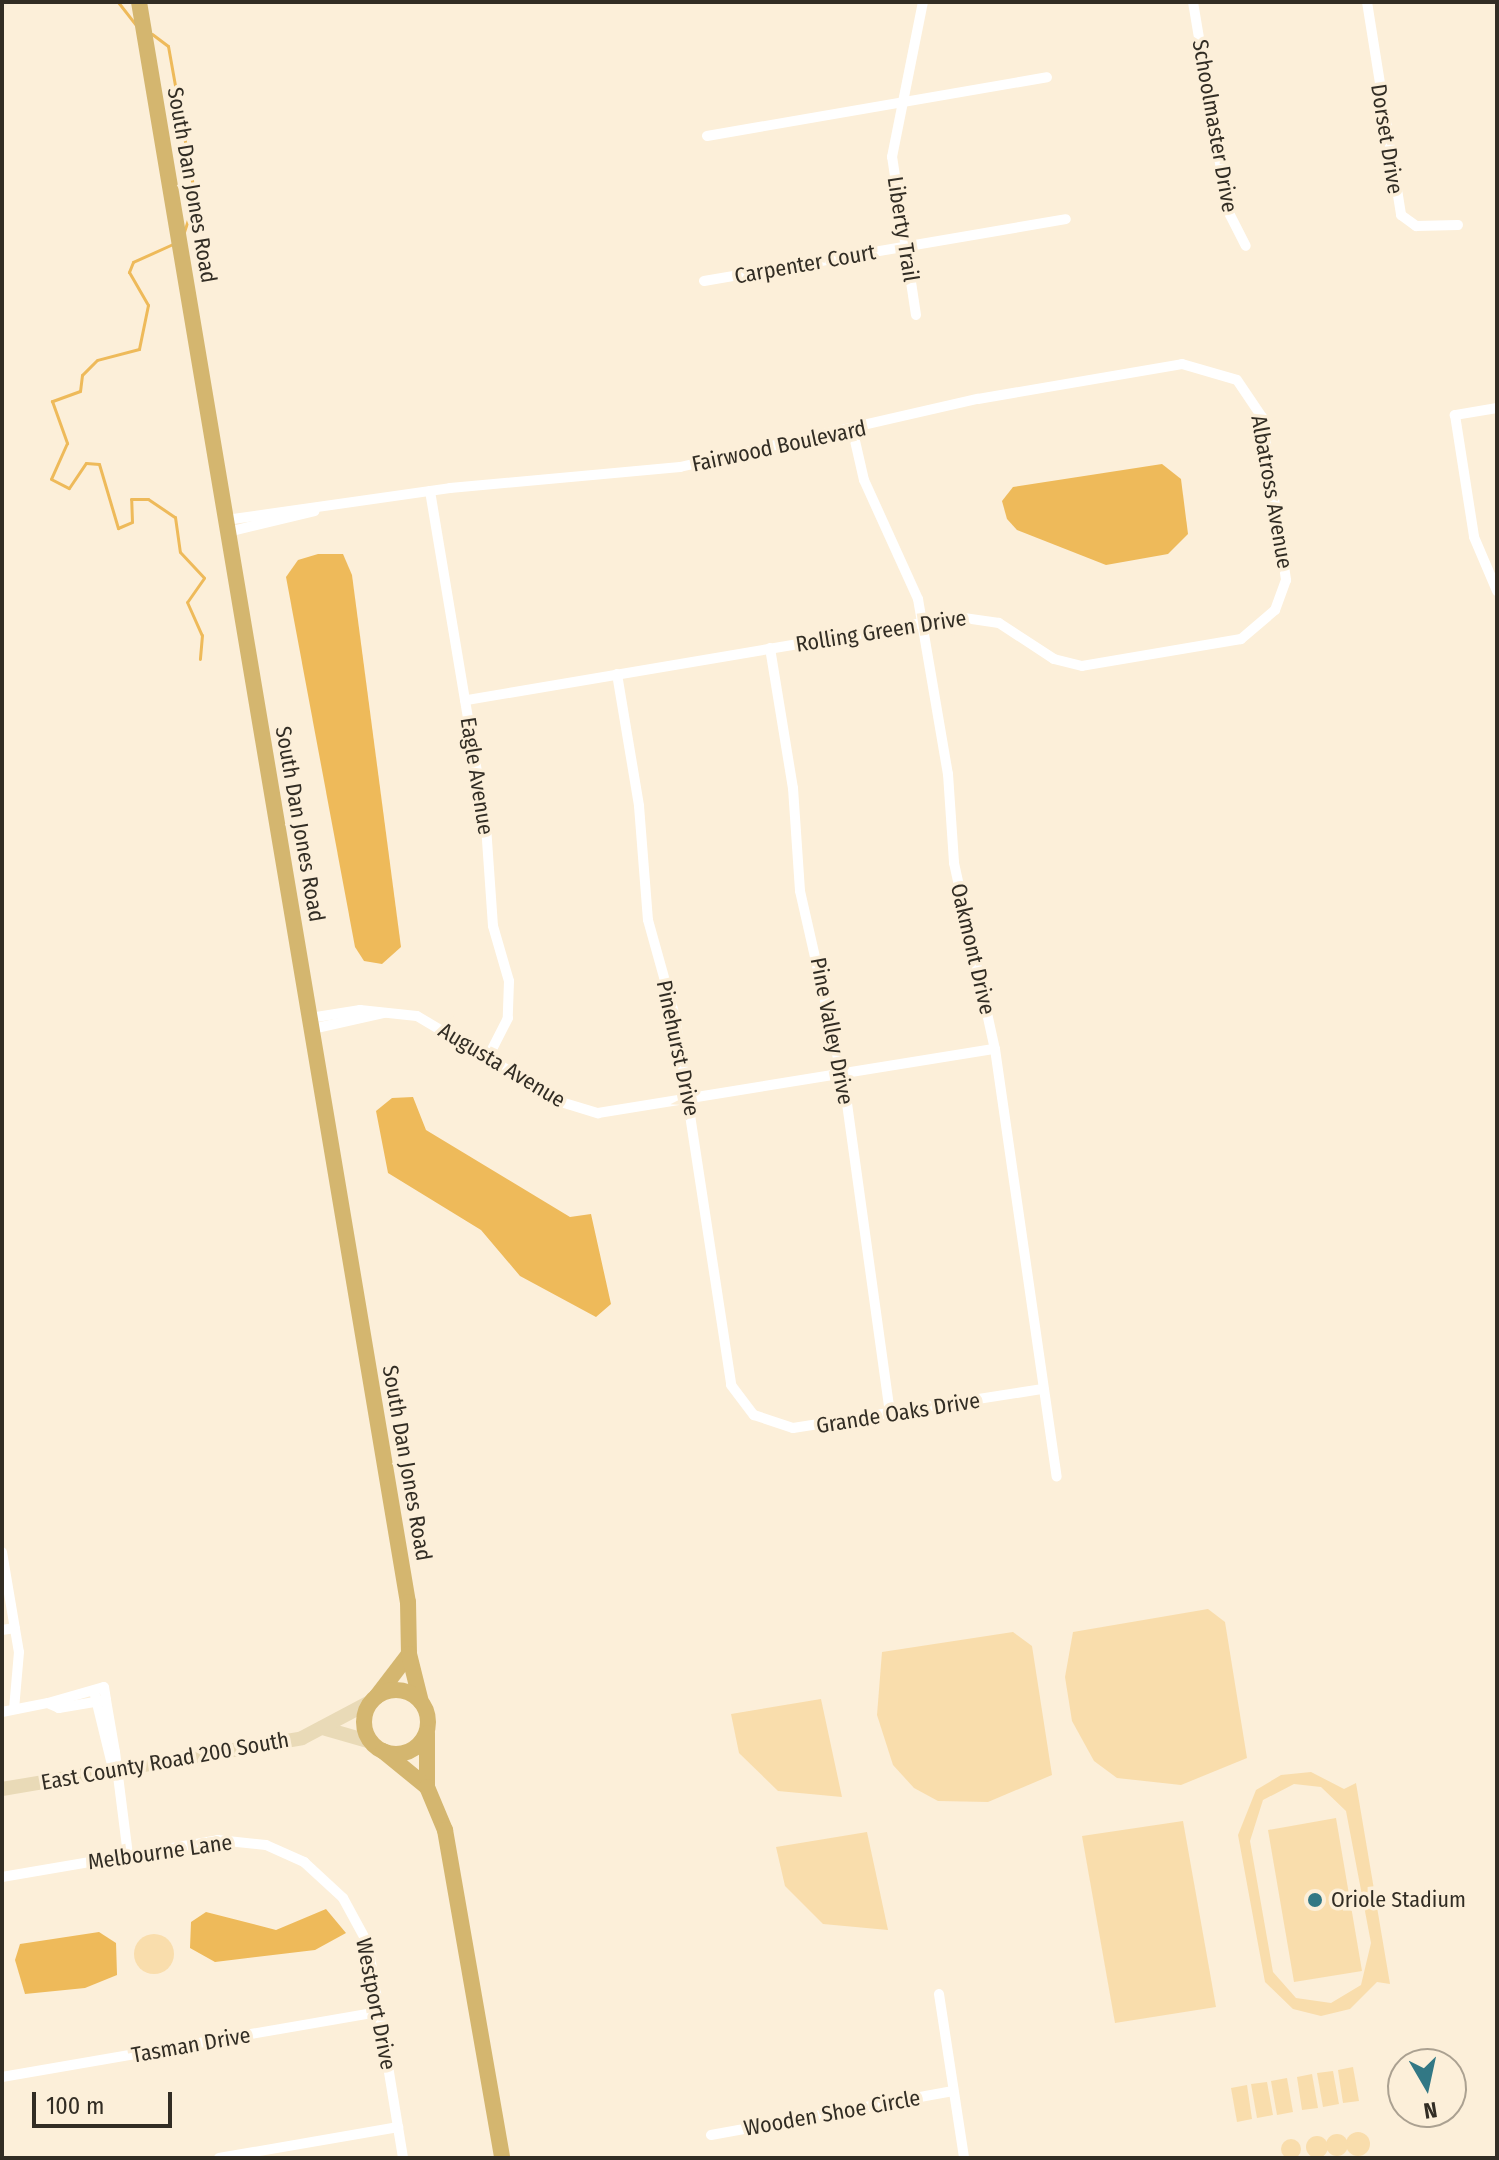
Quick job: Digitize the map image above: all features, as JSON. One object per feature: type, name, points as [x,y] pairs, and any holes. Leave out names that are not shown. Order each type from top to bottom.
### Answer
[{"type":"main road","name":"South Dan Jones Road","points":[[139,2],[405,1581],[409,1654],[421,1703]]},
{"type":"main road","points":[[409,1654],[374,1699],[364,1719],[377,1747],[427,1787]]},
{"type":"main road","points":[[374,1699],[402,1691],[421,1703],[427,1725],[427,1787],[445,1830],[502,2158]]},
{"type":"main road","points":[[377,1747],[409,1751],[427,1725]]},
{"type":"street","name":"Liberty Trail","points":[[916,315],[892,157],[923,2]]},
{"type":"street","name":"Schoolmaster Drive","points":[[1193,2],[1228,211],[1246,246]]},
{"type":"street","name":"Dorset Drive","points":[[1367,2],[1401,215],[1416,226],[1458,225]]},
{"type":"street","points":[[707,136],[1047,77]]},
{"type":"street","name":"Carpenter Court","points":[[704,281],[1066,219]]},
{"type":"street","name":"Fairwood Boulevard","points":[[227,526],[430,491],[603,478],[853,432],[978,399],[1182,364],[1237,380]]},
{"type":"street","name":"Albatross Avenue","points":[[1237,380],[1262,417],[1287,554],[1275,610]]},
{"type":"street","points":[[1497,408],[1455,415],[1474,537],[1497,591]]},
{"type":"street","name":"Oakmont Drive","points":[[853,432],[864,480],[910,575],[922,623],[954,863],[995,1049],[1057,1477]]},
{"type":"street","name":"Eagle Avenue","points":[[430,491],[510,998],[488,1057]]},
{"type":"street","name":"Rolling Green Drive","points":[[465,700],[922,623],[986,618],[1054,659],[1082,666],[1227,643],[1251,634],[1275,610]]},
{"type":"street","name":"Pine Valley Drive","points":[[770,648],[793,788],[800,891],[842,1074],[890,1415]]},
{"type":"street","name":"Pinehurst Drive","points":[[617,674],[639,806],[648,920],[689,1099],[726,1370],[754,1415]]},
{"type":"street","name":"Augusta Avenue","points":[[311,1024],[390,1011],[428,1021],[585,1112],[689,1099],[995,1049]]},
{"type":"street","name":"Grande Oaks Drive","points":[[754,1415],[793,1428],[1043,1389]]},
{"type":"street","points":[[2,1552],[15,1628],[14,1709]]},
{"type":"street","points":[[2,1630],[15,1628]]},
{"type":"street","points":[[2,1712],[104,1687],[101,1701],[128,1855]]},
{"type":"street","name":"East County Road 200 South","points":[[2,1789],[326,1729],[374,1699]]},
{"type":"street","points":[[48,1703],[101,1701]]},
{"type":"street","name":"East County Road 200 South","points":[[326,1729],[377,1747]]},
{"type":"street","name":"Melbourne Lane","points":[[2,1877],[239,1840],[313,1869]]},
{"type":"street","name":"Westport Drive","points":[[313,1869],[361,1926],[380,2012],[403,2158]]},
{"type":"street","points":[[939,1994],[964,2158]]},
{"type":"street","name":"Tasman Drive","points":[[2,2077],[380,2012]]},
{"type":"street","name":"Wooden Shoe Circle","points":[[711,2135],[953,2091]]},
{"type":"street","points":[[219,2158],[398,2127]]},
{"type":"shaded area","points":[[1162,464],[1181,479],[1188,534],[1168,554],[1106,565],[1017,530],[1007,519],[1002,501],[1013,487]]},
{"type":"shaded area","points":[[318,554],[343,554],[352,575],[401,947],[382,964],[364,961],[355,947],[286,577],[298,560]]},
{"type":"shaded area","points":[[413,1097],[426,1130],[570,1217],[591,1214],[611,1304],[596,1317],[520,1276],[481,1230],[388,1173],[376,1111],[392,1098]]},
{"type":"shaded area","points":[[1208,1609],[1225,1622],[1247,1758],[1181,1785],[1117,1778],[1094,1761],[1072,1721],[1065,1677],[1073,1632]]},
{"type":"shaded area","points":[[1013,1632],[1032,1646],[1052,1775],[988,1802],[938,1801],[914,1788],[893,1765],[877,1715],[882,1652]]},
{"type":"shaded area","points":[[821,1699],[842,1797],[778,1791],[739,1753],[731,1714]]},
{"type":"shaded area","points":[[1311,1772],[1344,1789],[1356,1783],[1390,1984],[1377,1982],[1350,2009],[1321,2016],[1293,2009],[1265,1982],[1238,1835],[1256,1790],[1281,1775]],"holes":[[[1294,1784],[1321,1787],[1346,1811],[1371,1943],[1361,1985],[1331,2003],[1296,1998],[1273,1972],[1250,1841],[1263,1800]]]},
{"type":"shaded area","name":"Oriole Stadium","points":[[1336,1818],[1362,1971],[1294,1982],[1268,1830]]},
{"type":"shaded area","points":[[1183,1821],[1216,2007],[1115,2023],[1082,1836]]},
{"type":"shaded area","points":[[867,1832],[888,1930],[823,1924],[785,1886],[776,1847]]},
{"type":"shaded area","points":[[326,1909],[346,1933],[315,1950],[215,1962],[190,1948],[191,1922],[206,1912],[276,1930]]},
{"type":"shaded area","points":[[99,1932],[116,1943],[117,1975],[85,1988],[25,1994],[15,1960],[20,1944]]},
{"type":"shaded area","points":[[154,1934],[168,1940],[174,1954],[168,1968],[154,1974],[140,1968],[134,1954],[140,1940]]},
{"type":"shaded area","points":[[1353,2067],[1359,2101],[1343,2103],[1338,2070]]},
{"type":"shaded area","points":[[1333,2071],[1339,2104],[1323,2107],[1317,2073]]},
{"type":"shaded area","points":[[1312,2074],[1318,2108],[1302,2110],[1297,2077]]},
{"type":"shaded area","points":[[1287,2078],[1293,2112],[1277,2115],[1271,2081]]},
{"type":"shaded area","points":[[1267,2082],[1273,2115],[1257,2118],[1251,2084]]},
{"type":"shaded area","points":[[1247,2085],[1252,2119],[1237,2122],[1231,2088]]},
{"type":"shaded area","points":[[1358,2132],[1367,2135],[1370,2144],[1367,2153],[1358,2156],[1349,2153],[1346,2144],[1349,2135]]},
{"type":"shaded area","points":[[1333,2134],[1341,2134],[1348,2145],[1341,2156],[1333,2156],[1326,2149],[1326,2141]]},
{"type":"shaded area","points":[[1317,2136],[1325,2139],[1328,2147],[1325,2155],[1317,2158],[1309,2155],[1306,2147],[1309,2139]]},
{"type":"shaded area","points":[[1291,2139],[1298,2142],[1301,2149],[1298,2156],[1291,2159],[1284,2156],[1281,2149],[1284,2142]]},
{"type":"waterway","points":[[118,2],[135,24]]},
{"type":"waterway","points":[[152,34],[168,46],[195,198],[183,235]]},
{"type":"waterway","points":[[175,243],[133,262],[129,272],[148,305],[139,349],[97,360],[82,375],[80,391],[52,401],[67,443],[51,479],[69,488],[86,463],[99,464],[118,528],[132,522],[131,499],[148,499],[175,517],[180,552],[204,578],[187,602],[202,635],[200,659]]},
{"type":"place","name":"Oriole Stadium","points":[[1315,1900]]}]
